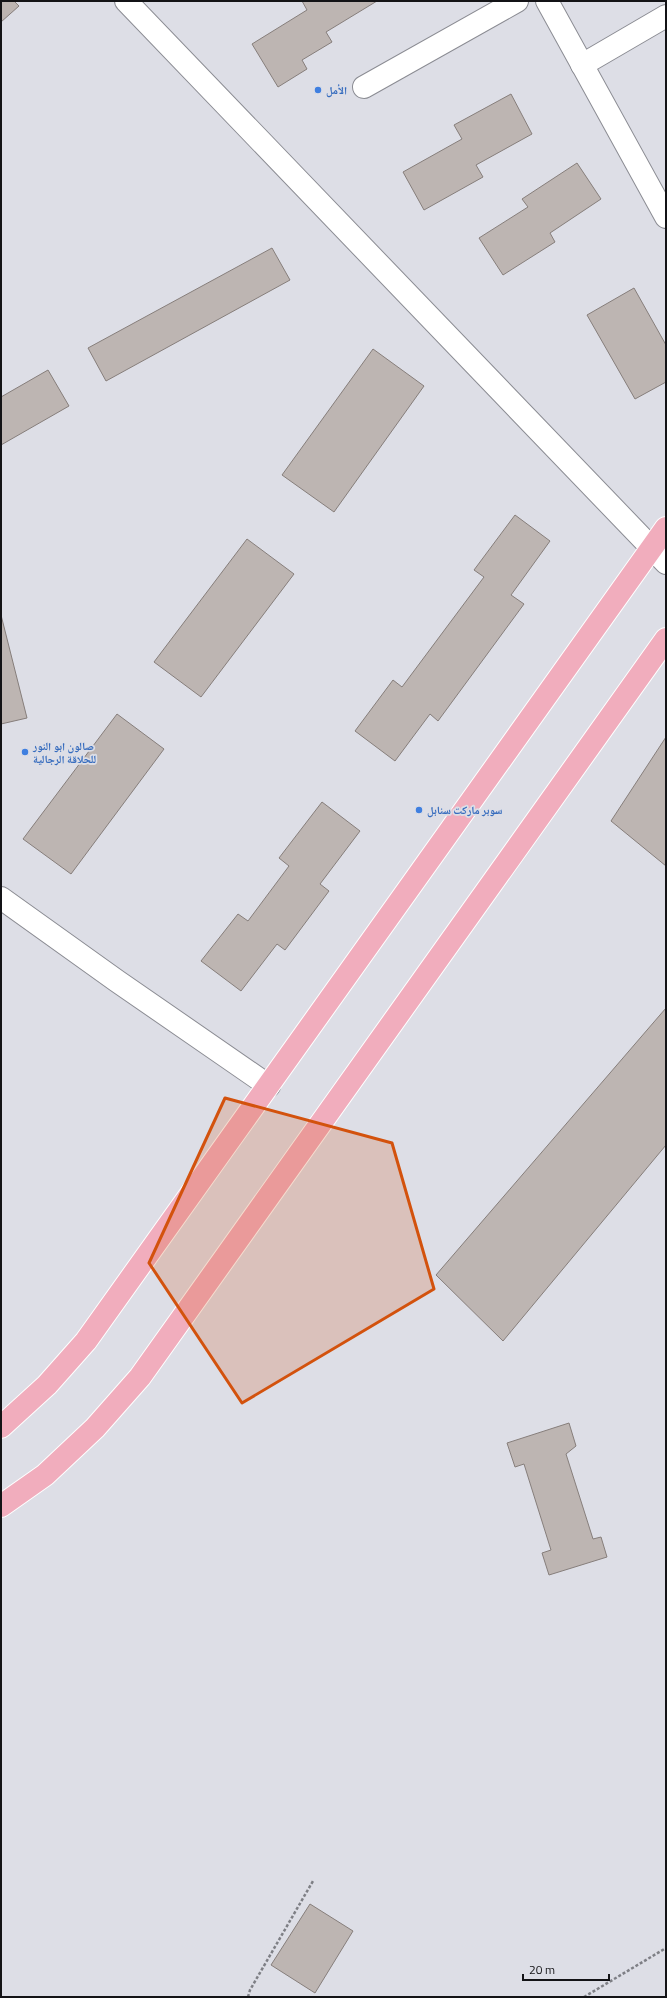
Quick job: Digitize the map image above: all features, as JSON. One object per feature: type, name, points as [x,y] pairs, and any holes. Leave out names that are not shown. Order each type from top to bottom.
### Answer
[{"type":"main road","points":[[1,1427],[47,1385],[86,1341],[269,1086],[659,556],[666,528]]},
{"type":"main road","points":[[1,1506],[45,1475],[96,1428],[140,1377],[666,639]]},
{"type":"street","points":[[126,1],[659,556]]},
{"type":"street","points":[[364,87],[517,1]]},
{"type":"street","points":[[547,1],[666,217]]},
{"type":"street","points":[[582,64],[666,16]]},
{"type":"street","points":[[1,898],[117,981],[269,1086]]},
{"type":"path","points":[[248,1997],[250,1990],[313,1881]]},
{"type":"path","points":[[584,1997],[666,1948]]},
{"type":"highlighted area","points":[[225,1098],[392,1143],[434,1289],[242,1403],[149,1263]]},
{"type":"building","points":[[1,1],[14,1],[19,6],[1,22]]},
{"type":"building","points":[[302,1],[377,1],[326,32],[332,42],[302,60],[307,69],[278,87],[252,44],[307,10]]},
{"type":"building","points":[[511,94],[532,134],[476,165],[483,177],[424,210],[403,172],[462,139],[454,125]]},
{"type":"building","points":[[577,163],[601,199],[550,233],[555,242],[503,275],[479,238],[528,207],[522,199]]},
{"type":"building","points":[[272,248],[290,280],[106,381],[88,348]]},
{"type":"building","points":[[634,288],[666,345],[666,382],[635,399],[587,315]]},
{"type":"building","points":[[373,349],[424,386],[334,512],[282,475]]},
{"type":"building","points":[[48,370],[69,406],[1,445],[1,397]]},
{"type":"building","points":[[515,515],[550,541],[511,595],[524,604],[438,721],[430,714],[395,761],[355,731],[393,680],[402,687],[484,577],[474,570]]},
{"type":"building","points":[[247,539],[294,574],[201,697],[154,662]]},
{"type":"building","points":[[1,615],[27,718],[1,724]]},
{"type":"building","points":[[117,714],[164,749],[71,874],[23,839]]},
{"type":"building","points":[[666,737],[666,866],[611,821]]},
{"type":"building","points":[[322,802],[360,831],[320,884],[329,891],[285,950],[277,944],[241,991],[201,961],[238,914],[248,921],[289,866],[279,858]]},
{"type":"building","points":[[666,1008],[666,1145],[503,1341],[436,1275]]},
{"type":"building","points":[[569,1423],[576,1446],[566,1454],[593,1539],[601,1537],[607,1557],[549,1575],[542,1553],[551,1550],[524,1464],[515,1467],[507,1443]]},
{"type":"building","points":[[310,1904],[353,1931],[315,1993],[271,1965]]},
{"type":"place","name":"الأمل","points":[[318,90]]},
{"type":"place","name":"صالون ابو النور للحلاقة الرجالية","points":[[25,752]]},
{"type":"place","name":"سوبر ماركت سنابل","points":[[419,810]]}]
